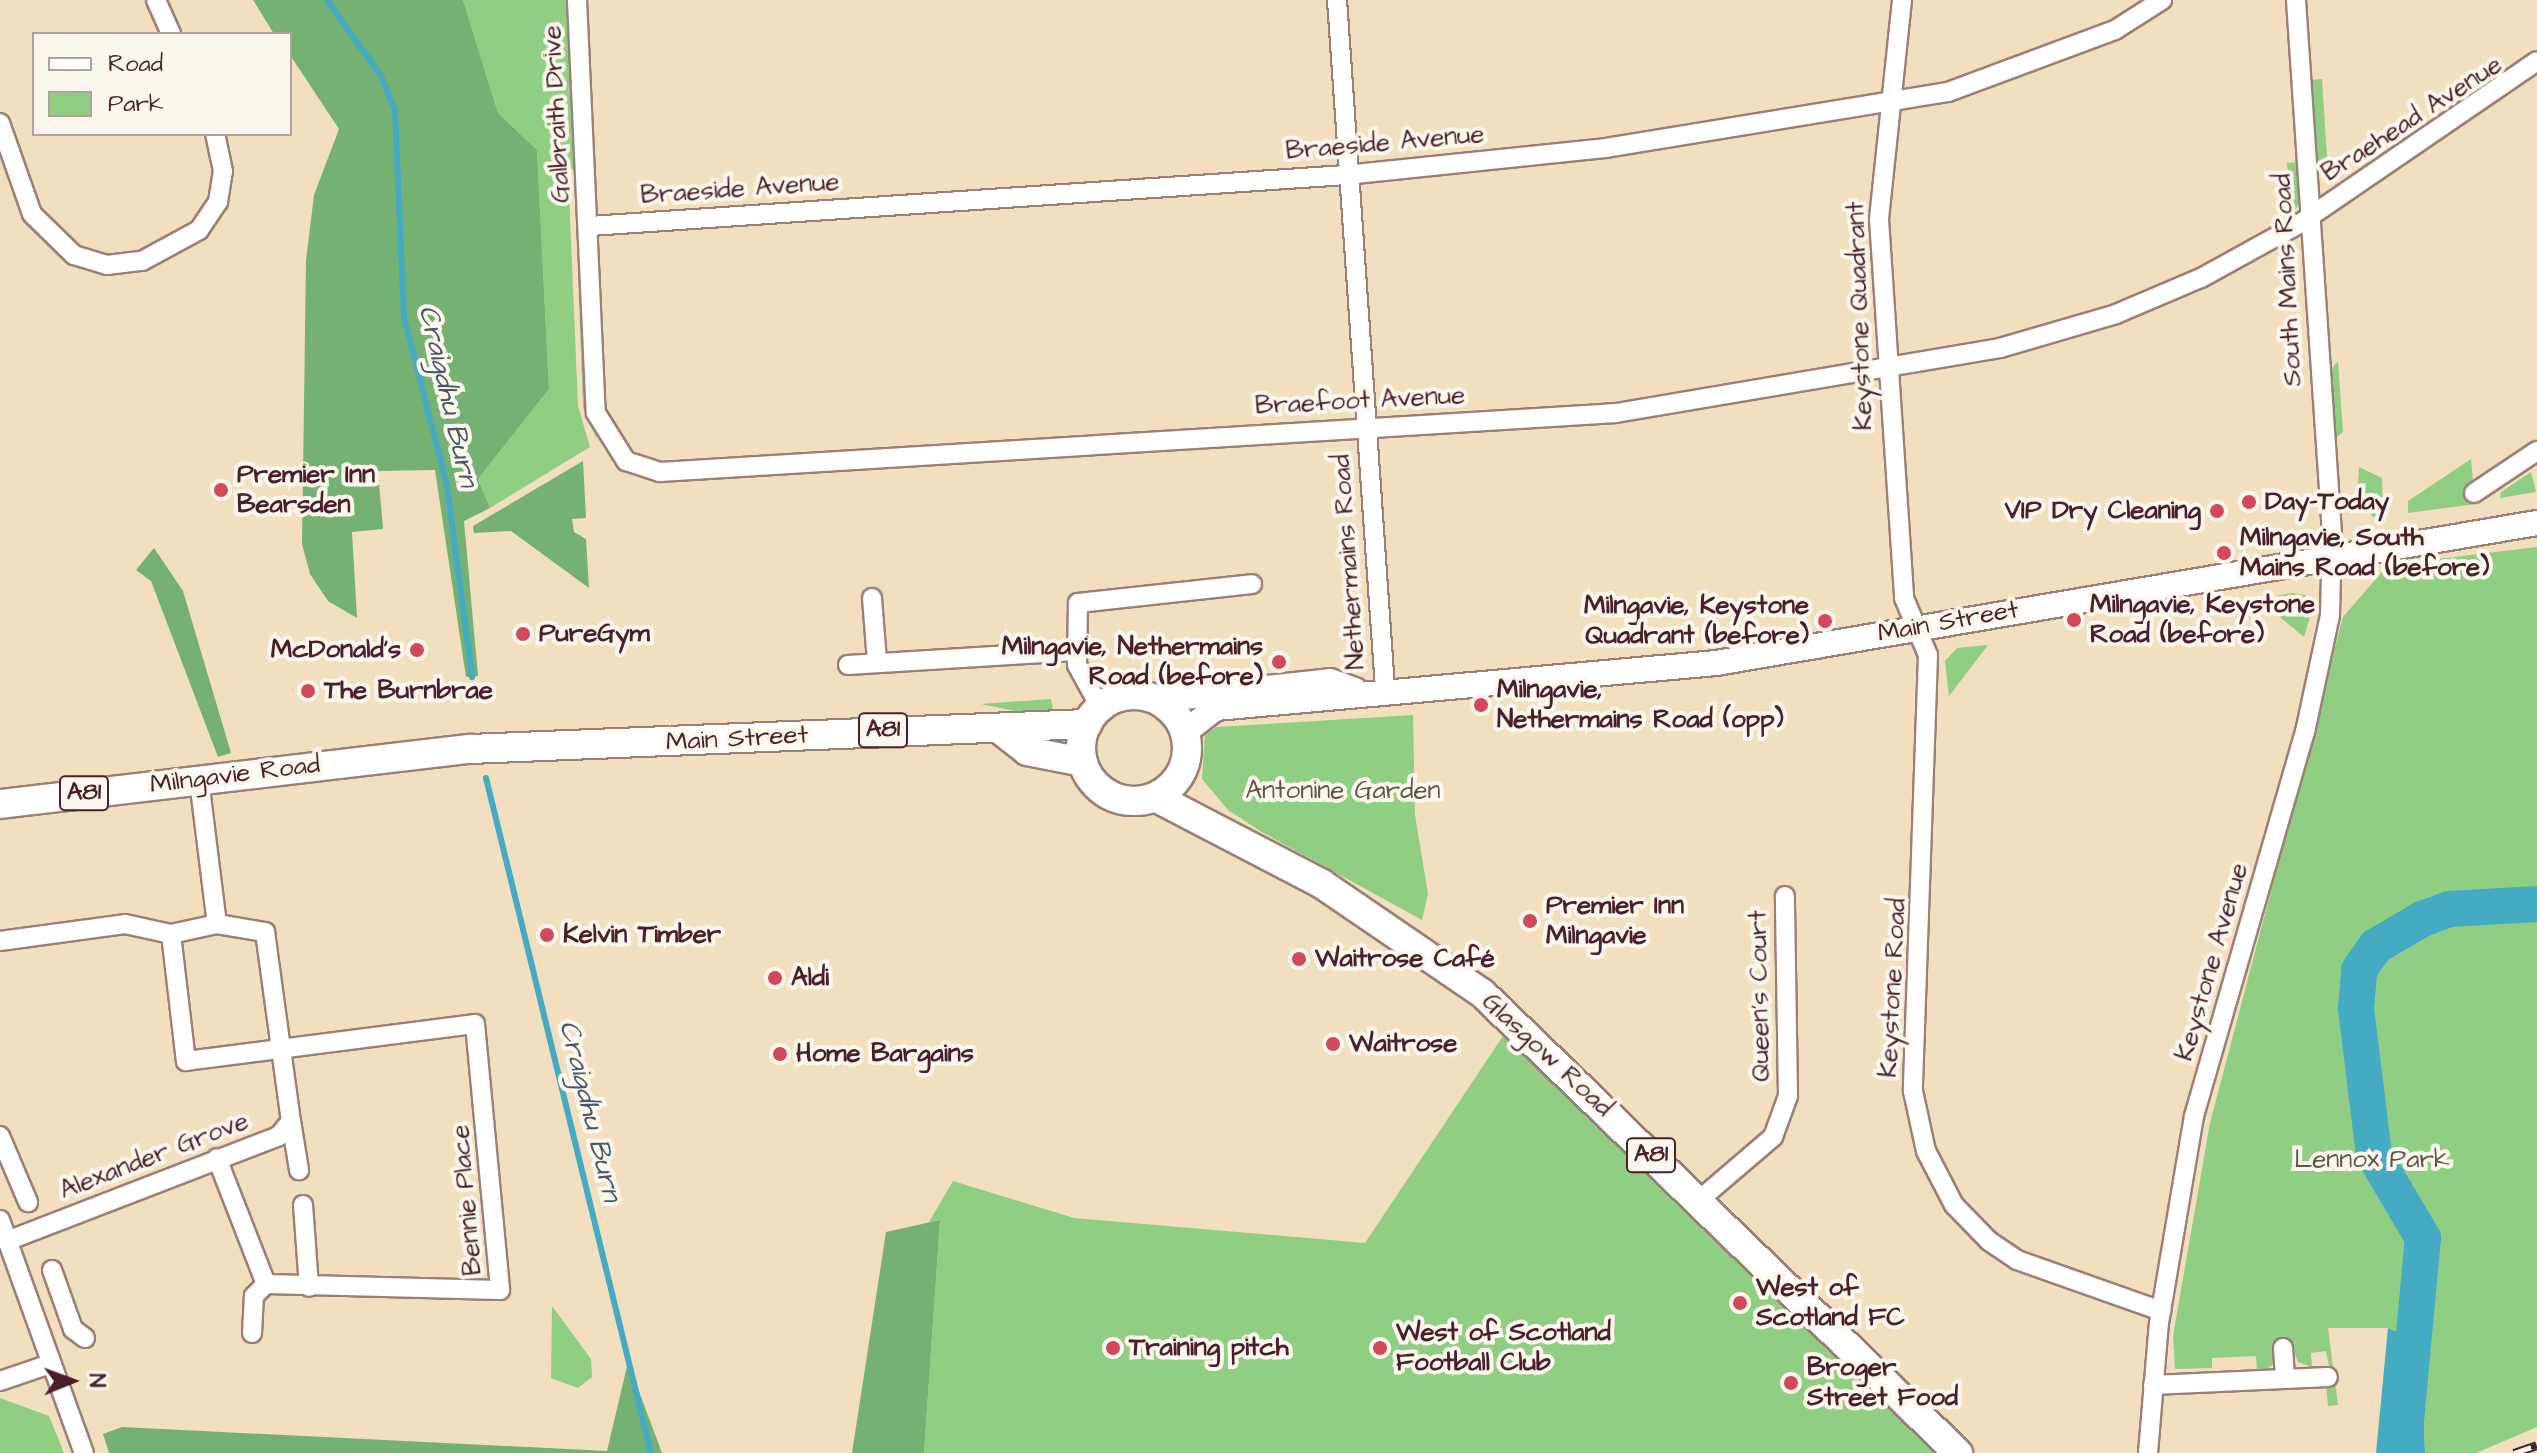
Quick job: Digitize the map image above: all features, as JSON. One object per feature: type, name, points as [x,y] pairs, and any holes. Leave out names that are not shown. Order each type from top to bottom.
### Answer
[{"type":"main road","name":"Main Street","points":[[1185,732],[1216,708],[1331,702],[1355,690],[1716,663],[2537,523]]},
{"type":"main road","name":"Main Street","points":[[1156,700],[1330,681],[1355,690]]},
{"type":"main road","name":"A81","points":[[1093,716],[1133,695],[1156,700]]},
{"type":"main road","points":[[1156,700],[1185,732],[1182,771],[1197,813]]},
{"type":"main road","name":"Main Street","points":[[470,749],[948,726],[1003,732],[1093,716]]},
{"type":"main road","points":[[1083,762],[1093,716]]},
{"type":"main road","name":"Main Street","points":[[1003,732],[1027,751],[1083,762]]},
{"type":"main road","name":"Milngavie Road","points":[[0,804],[470,749]]},
{"type":"main road","name":"A81","points":[[1083,762],[1110,796],[1155,797]]},
{"type":"main road","points":[[1155,797],[1182,771]]},
{"type":"main road","name":"Glasgow Road","points":[[1155,797],[1197,813],[1434,954],[1698,1201],[1958,1453]]},
{"type":"street","points":[[156,0],[170,32]]},
{"type":"street","name":"Galbraith Drive","points":[[577,0],[590,226]]},
{"type":"street","name":"Nethermains Road","points":[[1337,0],[1345,175],[1385,688]]},
{"type":"street","name":"Keystone Quadrant","points":[[1902,0],[1879,219],[1886,366],[1904,598],[1917,628]]},
{"type":"street","name":"Braeside Avenue","points":[[590,226],[1345,175],[1606,148],[1891,105],[2000,77],[2115,30],[2162,0]]},
{"type":"street","name":"South Mains Road","points":[[2296,0],[2331,556]]},
{"type":"street","name":"Braehead Avenue","points":[[2312,216],[2537,61]]},
{"type":"street","points":[[0,123],[32,214],[74,255],[107,265],[142,261],[199,230],[218,202],[223,171],[215,136]]},
{"type":"street","name":"Braefoot Avenue","points":[[590,226],[596,413],[626,461],[660,472],[1364,426],[1616,413],[2000,348],[2116,314],[2201,278],[2312,216]]},
{"type":"street","points":[[2474,493],[2537,451]]},
{"type":"street","name":"Keystone Avenue","points":[[2148,1453],[2161,1311],[2194,1116],[2305,732],[2330,615],[2331,556]]},
{"type":"street","points":[[1093,716],[1076,651],[1074,613],[1089,596],[1252,584]]},
{"type":"street","points":[[872,598],[877,662]]},
{"type":"street","name":"Keystone Road","points":[[1917,628],[1928,655],[1925,900],[1913,1091],[1926,1151],[1954,1205],[1998,1248],[2161,1311]]},
{"type":"street","points":[[848,665],[1076,651]]},
{"type":"street","points":[[199,780],[217,924]]},
{"type":"street","name":"Queen's Court","points":[[1698,1201],[1773,1137],[1788,1096],[1785,896]]},
{"type":"street","points":[[0,941],[125,924],[171,934],[217,924],[265,932],[299,1170]]},
{"type":"street","points":[[171,934],[186,1061],[282,1048]]},
{"type":"street","name":"Bennie Place","points":[[266,1284],[491,1293],[503,1275],[475,1024],[282,1048]]},
{"type":"street","name":"Alexander Grove","points":[[7,1241],[279,1136],[291,1121]]},
{"type":"street","points":[[0,1136],[28,1202]]},
{"type":"street","points":[[217,1158],[266,1284],[254,1296],[252,1333]]},
{"type":"street","points":[[303,1205],[309,1287]]},
{"type":"street","points":[[0,1220],[84,1453]]},
{"type":"street","points":[[42,1340],[79,1333],[52,1270]]},
{"type":"street","points":[[2283,1348],[2285,1379]]},
{"type":"street","points":[[0,1381],[50,1364]]},
{"type":"street","points":[[2153,1385],[2328,1377]]},
{"type":"green space","points":[[253,0],[463,0],[498,113],[537,150],[549,389],[478,479],[490,508],[464,521],[478,676],[466,677],[435,470],[378,471],[383,529],[352,532],[357,618],[328,601],[310,574],[302,544],[306,261],[314,195],[339,129],[292,58],[292,32],[273,32]]},
{"type":"green space","points":[[463,0],[568,0],[587,408],[598,442],[583,407],[574,168],[568,170],[578,406],[590,447],[490,508],[478,479],[549,389],[537,150],[498,113]]},
{"type":"green space","points":[[2322,79],[2328,173],[2317,158],[2311,80]]},
{"type":"green space","points":[[2298,162],[2300,201],[2292,217],[2287,163]]},
{"type":"green space","points":[[2338,361],[2343,432],[2334,439],[2331,370]]},
{"type":"green space","points":[[2471,459],[2475,504],[2408,513],[2408,501]]},
{"type":"green space","points":[[583,461],[586,518],[572,519],[574,532],[586,539],[589,588],[511,531],[474,533],[473,526]]},
{"type":"green space","points":[[2359,467],[2382,478],[2383,517],[2373,517],[2357,499]]},
{"type":"green space","points":[[2531,472],[2536,492],[2500,498],[2501,492]]},
{"type":"green space","name":"Lennox Park","points":[[2537,547],[2537,1427],[2476,1453],[2425,1453],[2420,1343],[2388,1328],[2328,1328],[2338,1405],[2328,1406],[2326,1385],[2333,1385],[2326,1351],[2311,1353],[2312,1367],[2298,1362],[2291,1343],[2276,1343],[2273,1365],[2265,1370],[2257,1372],[2256,1356],[2212,1358],[2212,1368],[2175,1369],[2173,1336],[2210,1123],[2343,617],[2388,565]]},
{"type":"green space","points":[[154,548],[183,591],[231,753],[218,757],[151,581],[136,570]]},
{"type":"green space","points":[[2292,593],[2305,595],[2312,610],[2304,637],[2258,599]]},
{"type":"green space","points":[[1988,645],[1949,696],[1945,661],[1957,648]]},
{"type":"green space","points":[[1051,699],[1055,719],[981,704]]},
{"type":"green space","name":"Antonine Garden","points":[[1413,715],[1415,815],[1428,894],[1422,920],[1260,831],[1228,810],[1202,779],[1205,735],[1217,727]]},
{"type":"green space","name":"West of Scotland Football Club","points":[[1503,1036],[1938,1453],[924,1453],[940,1220],[929,1222],[953,1181],[1074,1218],[1365,1243]]},
{"type":"green space","points":[[940,1220],[924,1453],[852,1453],[886,1232]]},
{"type":"green space","points":[[552,1306],[591,1359],[592,1377],[578,1388],[551,1378]]},
{"type":"green space","points":[[628,1362],[662,1453],[109,1453],[103,1434],[122,1427],[607,1451]]},
{"type":"green space","points":[[0,1398],[49,1416],[64,1453],[0,1453]]},
{"type":"water","points":[[2388,1328],[2420,1342],[2425,1453],[2376,1453]]},
{"type":"waterway","name":"Craigdhu Burn","points":[[327,0],[381,76],[395,111],[404,317],[447,486],[472,677]]},
{"type":"waterway","name":"Craigdhu Burn","points":[[486,778],[651,1453]]},
{"type":"waterway","points":[[2403,1453],[2423,1238],[2374,1155],[2356,1008],[2359,970],[2376,946],[2422,919],[2449,909],[2537,904]]},
{"type":"railway","points":[[2514,1453],[2537,1445]]},
{"type":"place","name":"Premier Inn Bearsden","points":[[221,490]]},
{"type":"place","name":"Day-Today","points":[[2249,502]]},
{"type":"place","name":"VIP Dry Cleaning","points":[[2217,511]]},
{"type":"place","name":"Milngavie, South Mains Road (before)","points":[[2224,553]]},
{"type":"place","name":"Milngavie, Keystone Road (before)","points":[[2074,620]]},
{"type":"place","name":"Milngavie, Keystone Quadrant (before)","points":[[1825,621]]},
{"type":"place","name":"PureGym","points":[[523,634]]},
{"type":"place","name":"McDonald's","points":[[417,650]]},
{"type":"place","name":"Milngavie, Nethermains Road (before)","points":[[1279,662]]},
{"type":"place","name":"The Burnbrae","points":[[308,691]]},
{"type":"place","name":"Milngavie, Nethermains Road (opp)","points":[[1481,705]]},
{"type":"place","name":"Premier Inn Milngavie","points":[[1530,921]]},
{"type":"place","name":"Kelvin Timber","points":[[547,935]]},
{"type":"place","name":"Waitrose Café","points":[[1299,959]]},
{"type":"place","name":"Aldi","points":[[775,978]]},
{"type":"place","name":"Waitrose","points":[[1333,1044]]},
{"type":"place","name":"Home Bargains","points":[[780,1054]]},
{"type":"place","name":"West of Scotland FC","points":[[1740,1303]]},
{"type":"place","name":"Training pitch","points":[[1113,1348]]},
{"type":"place","name":"West of Scotland Football Club","points":[[1380,1348]]},
{"type":"place","name":"Broger Street Food","points":[[1791,1383]]}]
